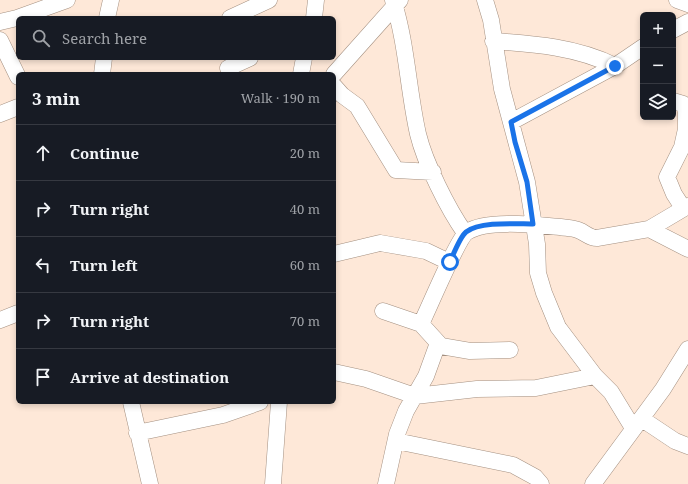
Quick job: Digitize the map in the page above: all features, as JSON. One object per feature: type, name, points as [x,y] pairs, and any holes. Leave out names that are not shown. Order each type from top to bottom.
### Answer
[{"type":"street","points":[[23,16],[67,0]]},
{"type":"street","points":[[107,16],[111,0]]},
{"type":"street","points":[[234,16],[269,0]]},
{"type":"street","points":[[314,16],[316,0]]},
{"type":"street","points":[[485,0],[491,20],[493,41],[502,89],[515,142],[527,182],[538,272],[551,312],[558,327],[595,376],[611,392],[637,424],[688,446]]},
{"type":"street","points":[[677,0],[688,4]]},
{"type":"street","points":[[336,72],[396,2]]},
{"type":"street","points":[[396,2],[418,135],[454,218],[466,233]]},
{"type":"street","points":[[0,22],[16,18]]},
{"type":"street","points":[[676,28],[688,22]]},
{"type":"street","points":[[0,40],[16,73]]},
{"type":"street","points":[[493,41],[561,48],[581,52],[615,66]]},
{"type":"street","points":[[511,122],[615,66],[642,48]]},
{"type":"street","points":[[102,72],[104,60]]},
{"type":"street","points":[[228,68],[246,60]]},
{"type":"street","points":[[301,72],[304,60]]},
{"type":"street","points":[[336,88],[342,95],[357,106],[396,170],[433,172]]},
{"type":"street","points":[[421,324],[450,262],[466,233],[473,229],[494,225],[533,224],[573,228],[594,238],[649,229],[685,207],[668,181],[668,173],[682,147],[686,129],[686,108],[683,104],[676,102]]},
{"type":"street","points":[[0,114],[16,108]]},
{"type":"street","points":[[649,229],[688,249]]},
{"type":"street","points":[[336,254],[380,243],[426,251],[450,262]]},
{"type":"street","points":[[383,311],[421,324],[441,346],[470,351],[510,350]]},
{"type":"street","points":[[0,320],[16,314]]},
{"type":"street","points":[[386,484],[396,441],[406,411],[426,376],[438,343]]},
{"type":"street","points":[[593,484],[663,390],[688,349]]},
{"type":"street","points":[[336,372],[366,379],[415,396],[477,389],[536,388],[595,376]]},
{"type":"street","points":[[131,404],[150,484]]},
{"type":"street","points":[[137,433],[222,415],[254,404]]},
{"type":"street","points":[[272,484],[279,404]]},
{"type":"street","points":[[396,441],[514,465],[535,477],[541,484]]},
{"type":"route","points":[[450,262],[466,233],[473,229],[494,225],[533,224],[527,182],[515,142],[511,122],[615,66]]}]
